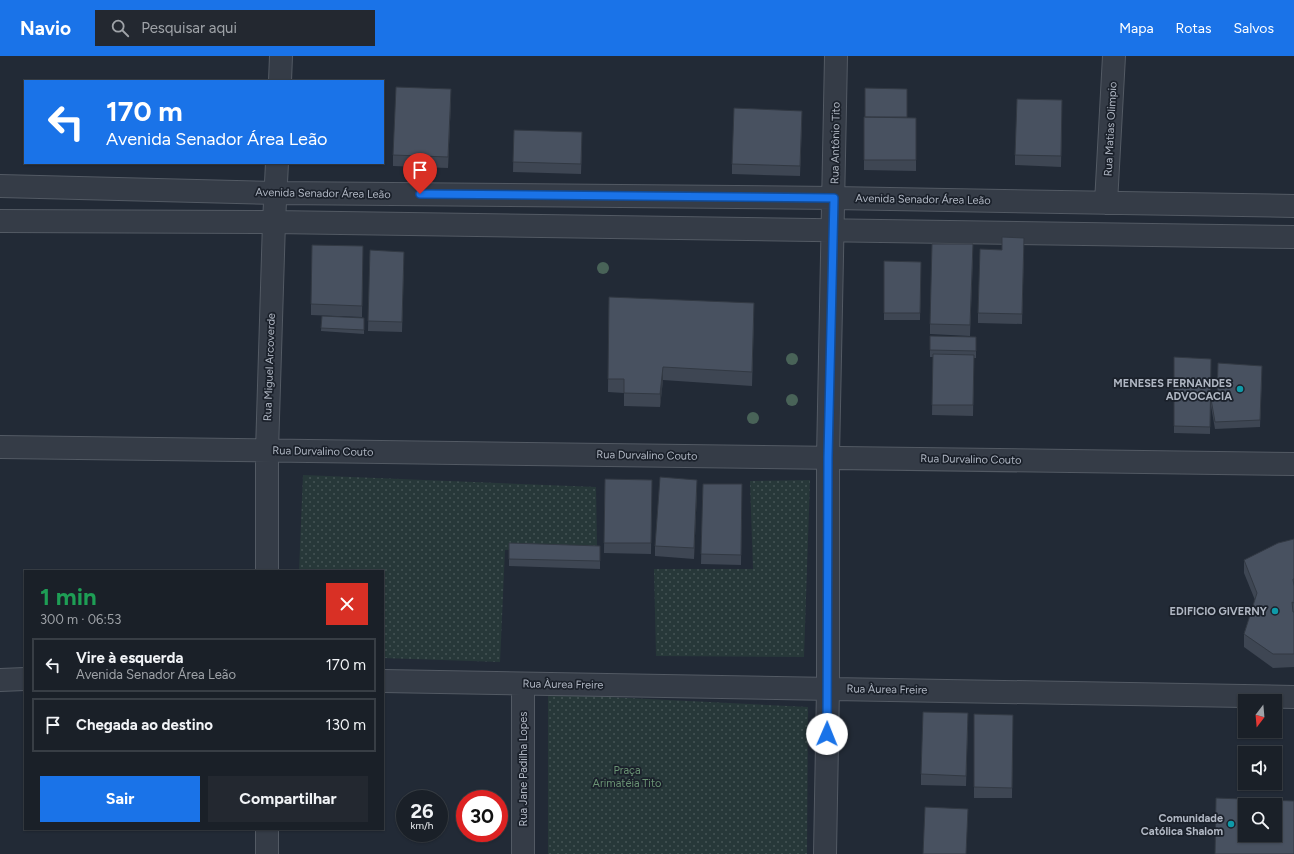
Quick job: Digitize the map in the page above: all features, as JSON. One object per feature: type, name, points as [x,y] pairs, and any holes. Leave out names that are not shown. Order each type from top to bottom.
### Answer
[{"type":"street","points":[[280,80],[281,56]]},
{"type":"street","name":"Rua Antônio Tito","points":[[825,854],[828,688],[828,457],[836,56]]},
{"type":"street","name":"Rua Matias Olimpio","points":[[1106,203],[1114,56]]},
{"type":"street","name":"Rua Miguel Arcoverde","points":[[267,570],[267,451],[277,164]]},
{"type":"street","name":"Avenida Senador Área Leão","points":[[0,186],[276,193],[834,198],[1294,206]]},
{"type":"street","points":[[0,221],[274,222],[1294,237]]},
{"type":"street","name":"Rua Durvalino Couto","points":[[0,447],[1294,464]]},
{"type":"street","points":[[0,680],[24,680]]},
{"type":"street","name":"Rua Àurea Freire","points":[[384,681],[1294,697]]},
{"type":"street","name":"Rua Jane Padilha Lopes","points":[[522,684],[523,854]]},
{"type":"street","points":[[267,830],[267,854]]},
{"type":"green space","points":[[303,475],[596,487],[597,546],[505,550],[500,662],[384,658],[384,570],[299,570]]},
{"type":"green space","points":[[810,480],[804,657],[656,656],[654,569],[753,569],[750,481]]},
{"type":"green space","name":"Praça Arimatéia Tito","points":[[548,694],[808,707],[807,854],[548,854]]},
{"type":"building","points":[[396,87],[451,89],[448,157],[393,155]]},
{"type":"building","points":[[865,88],[907,89],[907,117],[865,117]]},
{"type":"building","points":[[1017,99],[1062,100],[1061,156],[1015,155]]},
{"type":"building","points":[[734,108],[802,111],[800,166],[732,164]]},
{"type":"building","points":[[864,117],[916,118],[916,160],[864,160]]},
{"type":"building","points":[[514,130],[582,132],[581,164],[513,162]]},
{"type":"building","points":[[1002,237],[1024,238],[1022,314],[978,313],[980,249],[1002,250]]},
{"type":"building","points":[[932,244],[973,244],[970,325],[930,324]]},
{"type":"building","points":[[312,245],[363,246],[362,306],[311,304]]},
{"type":"building","points":[[370,250],[404,252],[402,322],[368,321]]},
{"type":"building","points":[[884,261],[921,262],[920,313],[884,313]]},
{"type":"building","points":[[609,297],[754,303],[752,372],[663,367],[660,394],[624,393],[624,379],[608,379]]},
{"type":"building","points":[[322,316],[364,318],[364,330],[321,328]]},
{"type":"building","points":[[930,336],[976,337],[976,351],[930,350]]},
{"type":"building","points":[[933,354],[974,355],[973,405],[932,405]]},
{"type":"building","points":[[1174,357],[1211,359],[1210,427],[1174,426]]},
{"type":"building","name":"MENESES FERNANDES ADVOCACIA","points":[[1218,363],[1262,366],[1260,420],[1215,422],[1211,399],[1217,398]]},
{"type":"building","points":[[660,477],[697,480],[694,548],[655,546]]},
{"type":"building","points":[[605,479],[652,480],[651,543],[604,543]]},
{"type":"building","points":[[703,484],[742,484],[741,555],[701,554]]},
{"type":"building","name":"EDIFICIO GIVERNY","points":[[1294,539],[1294,603],[1292,602],[1294,612],[1294,654],[1273,654],[1244,634],[1257,593],[1244,560],[1278,543]]},
{"type":"building","points":[[509,543],[600,546],[600,561],[509,559]]},
{"type":"building","points":[[923,712],[968,713],[966,776],[921,774]]},
{"type":"building","points":[[974,714],[1013,715],[1012,788],[974,787]]},
{"type":"building","name":"Comunidade Católica Shalom","points":[[1216,798],[1238,799],[1238,842],[1282,842],[1282,801],[1294,801],[1294,854],[1215,854]]},
{"type":"building","points":[[925,807],[968,809],[966,854],[923,854]]},
{"type":"place","name":"MENESES FERNANDES ADVOCACIA","points":[[1240,389]]},
{"type":"place","name":"EDIFICIO GIVERNY","points":[[1275,611]]},
{"type":"place","name":"Comunidade Católica Shalom","points":[[1231,824]]},
{"type":"route","points":[[420,194],[834,198],[828,457],[827,734]]}]
